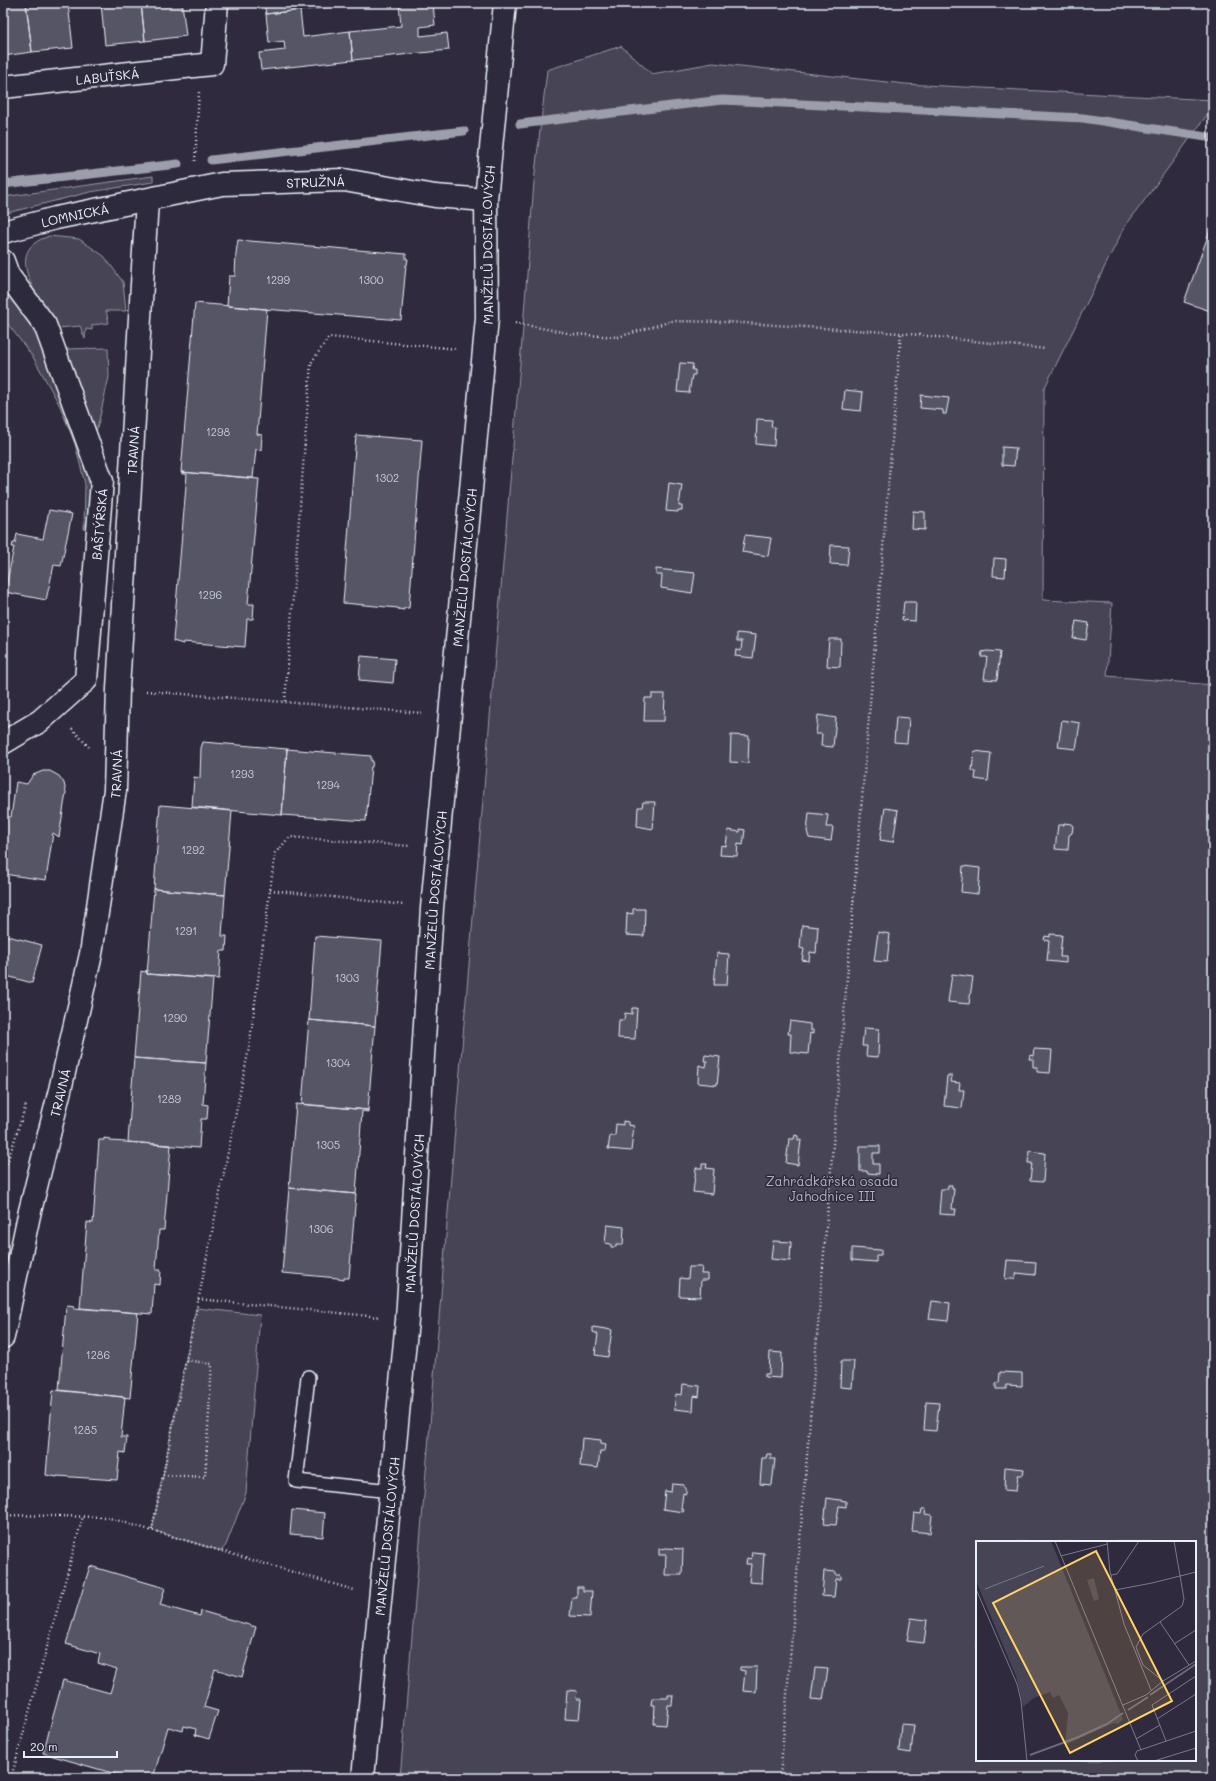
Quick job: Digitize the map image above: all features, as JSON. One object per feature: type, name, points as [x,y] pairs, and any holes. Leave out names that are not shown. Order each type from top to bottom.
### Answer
[{"type":"street","points":[[206,65],[217,3]]},
{"type":"street","name":"MANŽELŮ DOSTÁLOVÝCH","points":[[363,1778],[407,1320],[432,908],[487,318],[486,200],[505,3]]},
{"type":"street","name":"LABUŤSKÁ","points":[[3,87],[206,65]]},
{"type":"street","name":"STRUŽNÁ","points":[[147,200],[222,184],[344,180],[435,196],[486,200]]},
{"type":"street","name":"LOMNICKÁ","points":[[3,232],[56,218],[147,200]]},
{"type":"street","name":"TRAVNÁ","points":[[4,1328],[29,1215],[60,1090],[91,954],[115,790],[118,689],[147,200]]},
{"type":"street","name":"BAŠTÝŘSKÁ","points":[[3,261],[8,275],[45,324],[102,481],[86,680],[40,722],[3,743]]},
{"type":"lane","points":[[308,1377],[296,1481],[391,1491]]},
{"type":"path","points":[[193,190],[206,65]]},
{"type":"path","points":[[487,318],[572,334],[618,338],[672,321],[727,322],[901,333],[1046,349]]},
{"type":"path","points":[[780,1778],[901,333]]},
{"type":"path","points":[[285,701],[311,363],[329,337],[483,351]]},
{"type":"path","points":[[118,689],[450,715]]},
{"type":"path","points":[[40,722],[73,729],[90,748]]},
{"type":"path","points":[[152,1530],[249,1048],[275,853],[290,837],[438,848]]},
{"type":"path","points":[[270,890],[432,908]]},
{"type":"path","points":[[198,1299],[407,1320]]},
{"type":"path","points":[[163,1475],[205,1477],[212,1364],[186,1360]]},
{"type":"path","points":[[3,1515],[106,1517],[381,1599]]},
{"type":"path","points":[[11,1778],[83,1516]]},
{"type":"green space","name":"Zahrádkářská osada Jahodnice III","points":[[621,46],[652,74],[713,63],[905,84],[1213,100],[1213,107],[1124,228],[1044,389],[1043,600],[1112,603],[1107,676],[1213,685],[1213,1778],[400,1778],[522,340],[534,182],[547,70]]},
{"type":"green space","points":[[153,176],[153,182],[90,192],[3,214],[3,197]]},
{"type":"green space","points":[[49,236],[79,239],[104,256],[123,282],[126,311],[106,311],[109,323],[92,325],[92,330],[86,329],[85,339],[80,326],[58,328],[38,298],[27,273],[26,262],[28,251],[36,242]]},
{"type":"green space","points":[[3,289],[18,305],[39,340],[84,465],[92,504],[84,530],[85,484],[75,444],[60,406],[33,357],[7,323],[3,320]]},
{"type":"green space","points":[[108,348],[109,377],[96,433],[66,349]]},
{"type":"green space","points":[[196,1308],[260,1315],[246,1493],[226,1545],[221,1551],[152,1530]]},
{"type":"building","points":[[3,3],[26,3],[32,52],[3,56]]},
{"type":"building","points":[[26,3],[68,3],[73,48],[32,52]]},
{"type":"building","points":[[101,3],[141,3],[145,41],[105,45]]},
{"type":"building","points":[[141,3],[182,3],[186,36],[145,41]]},
{"type":"building","points":[[264,3],[358,3],[358,4],[266,14]]},
{"type":"building","points":[[399,3],[433,3],[435,25],[420,27],[420,36],[447,33],[449,50],[353,60],[350,31],[401,26]]},
{"type":"building","points":[[300,10],[303,37],[350,31],[353,60],[261,70],[259,53],[285,50],[284,41],[269,43],[266,14]]},
{"type":"building","points":[[1213,222],[1213,312],[1184,302]]},
{"type":"building","points":[[238,240],[406,254],[406,259],[408,259],[406,265],[401,320],[227,306],[229,276],[235,276]]},
{"type":"building","points":[[195,303],[267,309],[257,434],[262,435],[261,450],[256,449],[253,478],[181,472]]},
{"type":"building","points":[[680,363],[693,364],[692,370],[695,370],[695,375],[692,375],[689,393],[677,392]]},
{"type":"building","points":[[845,390],[863,392],[861,411],[843,409]]},
{"type":"building","points":[[921,395],[949,398],[946,414],[943,414],[943,410],[920,408]]},
{"type":"building","points":[[757,419],[772,420],[771,427],[775,427],[774,446],[756,444]]},
{"type":"building","points":[[356,435],[422,440],[409,608],[404,608],[404,610],[398,608],[343,603]]},
{"type":"building","points":[[1002,447],[1016,448],[1014,466],[1002,465]]},
{"type":"building","points":[[181,472],[259,479],[248,604],[254,604],[253,619],[247,619],[245,647],[183,642],[183,644],[173,641],[187,474],[182,474]]},
{"type":"building","points":[[669,483],[682,485],[679,506],[682,506],[682,510],[678,510],[678,512],[666,511]]},
{"type":"building","points":[[49,510],[72,514],[61,566],[54,565],[46,600],[5,592],[14,547],[12,547],[13,543],[15,543],[17,534],[43,539]]},
{"type":"building","points":[[913,511],[925,512],[925,530],[912,529]]},
{"type":"building","points":[[745,535],[771,538],[768,556],[742,552]]},
{"type":"building","points":[[831,545],[849,546],[847,565],[830,564]]},
{"type":"building","points":[[994,558],[1006,559],[1005,577],[993,576]]},
{"type":"building","points":[[656,569],[695,573],[692,593],[661,588],[662,575],[656,575]]},
{"type":"building","points":[[904,602],[916,602],[915,621],[902,620]]},
{"type":"building","points":[[1076,621],[1089,623],[1086,640],[1073,638]]},
{"type":"building","points":[[737,633],[756,635],[753,658],[735,656],[736,650],[741,651],[742,641],[737,641]]},
{"type":"building","points":[[829,639],[841,639],[840,667],[827,666]]},
{"type":"building","points":[[982,652],[1000,652],[997,680],[984,679],[987,657],[981,657]]},
{"type":"building","points":[[361,656],[395,659],[393,683],[359,680]]},
{"type":"building","points":[[652,694],[665,694],[664,721],[644,721],[645,698],[652,698]]},
{"type":"building","points":[[818,715],[836,718],[833,747],[821,746],[822,734],[816,734]]},
{"type":"building","points":[[896,717],[909,718],[907,743],[894,742]]},
{"type":"building","points":[[1062,720],[1080,723],[1076,749],[1058,747]]},
{"type":"building","points":[[731,735],[749,736],[748,763],[730,762]]},
{"type":"building","points":[[203,742],[287,749],[282,815],[192,807],[194,777],[200,778],[201,748]]},
{"type":"building","points":[[287,749],[371,756],[371,761],[373,761],[371,767],[366,821],[282,815]]},
{"type":"building","points":[[974,751],[991,753],[988,781],[975,779],[976,772],[972,771]]},
{"type":"building","points":[[43,771],[50,771],[59,776],[64,783],[66,792],[59,837],[53,833],[46,880],[3,874],[3,821],[8,817],[11,817],[16,782],[27,784],[33,775]]},
{"type":"building","points":[[643,802],[655,802],[653,829],[637,826],[638,807],[642,807]]},
{"type":"building","points":[[160,805],[232,811],[225,895],[154,889]]},
{"type":"building","points":[[885,808],[898,810],[893,842],[880,840]]},
{"type":"building","points":[[809,813],[828,815],[826,827],[833,827],[831,841],[809,838],[807,831]]},
{"type":"building","points":[[1064,823],[1071,824],[1073,826],[1072,833],[1069,835],[1068,850],[1055,849],[1058,825],[1064,825]]},
{"type":"building","points":[[740,829],[745,830],[743,845],[738,844],[737,856],[720,855],[721,845],[726,846],[728,830],[740,832]]},
{"type":"building","points":[[963,866],[980,868],[978,894],[961,892]]},
{"type":"building","points":[[154,889],[225,895],[222,936],[227,936],[226,951],[221,951],[219,979],[147,974]]},
{"type":"building","points":[[633,909],[645,909],[644,936],[626,935],[627,913],[633,914]]},
{"type":"building","points":[[802,925],[818,927],[816,953],[810,952],[809,961],[802,960],[804,949],[800,948]]},
{"type":"building","points":[[878,932],[890,934],[887,962],[874,961]]},
{"type":"building","points":[[1050,934],[1062,935],[1060,957],[1066,957],[1066,963],[1047,961],[1049,941],[1044,940],[1045,936],[1050,937]]},
{"type":"building","points":[[4,935],[42,945],[32,983],[3,975]]},
{"type":"building","points":[[315,936],[382,941],[375,1026],[309,1020]]},
{"type":"building","points":[[717,953],[729,954],[727,985],[714,985]]},
{"type":"building","points":[[146,970],[147,974],[213,979],[206,1063],[134,1058],[141,971],[145,972]]},
{"type":"building","points":[[952,974],[973,977],[969,1004],[948,1002]]},
{"type":"building","points":[[632,1008],[637,1008],[635,1039],[618,1038],[619,1020],[624,1020],[625,1013],[632,1014]]},
{"type":"building","points":[[309,1020],[375,1026],[368,1110],[302,1104]]},
{"type":"building","points":[[790,1021],[810,1024],[810,1030],[813,1030],[813,1034],[810,1033],[808,1054],[790,1052],[791,1034],[788,1034]]},
{"type":"building","points":[[864,1028],[879,1029],[878,1057],[866,1056],[867,1046],[862,1046]]},
{"type":"building","points":[[1034,1049],[1052,1050],[1050,1073],[1037,1072],[1037,1067],[1033,1067],[1033,1059],[1029,1059],[1030,1055],[1033,1056]]},
{"type":"building","points":[[705,1055],[720,1057],[717,1085],[698,1083],[699,1065],[706,1067],[707,1061],[704,1061]]},
{"type":"building","points":[[134,1058],[206,1063],[203,1104],[208,1105],[207,1119],[201,1119],[199,1148],[128,1142]]},
{"type":"building","points":[[947,1076],[952,1076],[951,1082],[960,1083],[959,1090],[964,1090],[962,1108],[944,1106]]},
{"type":"building","points":[[296,1104],[368,1110],[368,1112],[362,1111],[356,1194],[289,1188]]},
{"type":"building","points":[[623,1121],[628,1122],[628,1125],[634,1126],[631,1151],[608,1149],[610,1136],[615,1136],[616,1124],[623,1125]]},
{"type":"building","points":[[795,1135],[798,1136],[798,1140],[801,1140],[798,1165],[786,1163],[789,1139],[794,1139]]},
{"type":"building","points":[[104,1138],[110,1139],[110,1141],[171,1145],[164,1230],[159,1230],[156,1270],[161,1270],[160,1285],[154,1284],[152,1314],[80,1308],[87,1222],[93,1223],[99,1140],[104,1140]]},
{"type":"building","points":[[860,1146],[880,1146],[880,1153],[873,1153],[873,1164],[879,1164],[879,1174],[860,1171]]},
{"type":"building","points":[[1029,1151],[1045,1153],[1043,1182],[1030,1181],[1032,1163],[1028,1163]]},
{"type":"building","points":[[702,1164],[707,1164],[706,1168],[714,1169],[712,1194],[693,1192],[696,1168],[702,1168]]},
{"type":"building","points":[[948,1185],[952,1185],[952,1189],[954,1189],[952,1209],[956,1209],[955,1215],[939,1214],[941,1189],[948,1189]]},
{"type":"building","points":[[289,1188],[356,1194],[349,1278],[344,1278],[344,1280],[338,1278],[282,1273]]},
{"type":"building","points":[[607,1225],[624,1227],[623,1245],[611,1247],[611,1244],[605,1243]]},
{"type":"building","points":[[773,1241],[791,1242],[790,1261],[771,1259]]},
{"type":"building","points":[[852,1248],[881,1250],[881,1255],[876,1255],[876,1262],[852,1260]]},
{"type":"building","points":[[1007,1260],[1036,1262],[1035,1275],[1017,1273],[1014,1279],[1005,1279]]},
{"type":"building","points":[[689,1267],[702,1267],[701,1274],[708,1274],[708,1280],[701,1280],[700,1297],[679,1296],[680,1278],[688,1279]]},
{"type":"building","points":[[932,1301],[950,1303],[948,1321],[929,1319]]},
{"type":"building","points":[[68,1305],[74,1306],[74,1308],[138,1313],[130,1398],[59,1390],[66,1307]]},
{"type":"building","points":[[593,1327],[612,1330],[608,1357],[595,1355],[598,1334],[593,1332]]},
{"type":"building","points":[[770,1352],[782,1353],[781,1378],[765,1377],[765,1374],[769,1374]]},
{"type":"building","points":[[841,1361],[854,1361],[852,1388],[840,1387]]},
{"type":"building","points":[[1000,1372],[1022,1373],[1022,1386],[1006,1385],[1006,1389],[996,1389],[996,1383],[999,1383]]},
{"type":"building","points":[[683,1384],[700,1386],[699,1397],[694,1396],[693,1411],[674,1409],[676,1394],[682,1395]]},
{"type":"building","points":[[53,1390],[125,1397],[121,1437],[127,1437],[125,1453],[120,1452],[117,1480],[57,1477],[46,1475]]},
{"type":"building","points":[[926,1402],[939,1403],[936,1431],[924,1430]]},
{"type":"building","points":[[582,1438],[601,1440],[601,1443],[606,1444],[605,1451],[600,1451],[598,1468],[580,1466]]},
{"type":"building","points":[[767,1454],[771,1454],[771,1459],[775,1459],[772,1485],[760,1484],[762,1458],[766,1458]]},
{"type":"building","points":[[1005,1467],[1024,1469],[1023,1475],[1018,1475],[1016,1491],[1004,1490]]},
{"type":"building","points":[[672,1484],[684,1485],[684,1488],[686,1488],[686,1494],[683,1493],[681,1509],[684,1510],[683,1512],[663,1509],[665,1491],[671,1492]]},
{"type":"building","points":[[827,1498],[846,1501],[846,1507],[839,1506],[836,1525],[824,1524]]},
{"type":"building","points":[[922,1509],[926,1509],[925,1514],[932,1515],[930,1533],[912,1531],[914,1513],[921,1514]]},
{"type":"building","points":[[292,1510],[325,1513],[323,1537],[290,1534]]},
{"type":"building","points":[[659,1549],[683,1549],[682,1575],[665,1575],[666,1555],[659,1555]]},
{"type":"building","points":[[752,1552],[764,1553],[762,1583],[749,1582],[751,1564],[746,1564],[747,1558],[751,1559]]},
{"type":"building","points":[[90,1566],[165,1588],[160,1605],[200,1616],[201,1611],[256,1627],[242,1677],[215,1669],[204,1707],[218,1711],[209,1739],[195,1735],[196,1729],[184,1726],[183,1731],[168,1727],[153,1778],[129,1778],[43,1753],[63,1680],[110,1693],[117,1669],[98,1663],[100,1654],[66,1644]]},
{"type":"building","points":[[824,1571],[836,1572],[836,1575],[841,1575],[841,1579],[836,1579],[834,1597],[822,1596]]},
{"type":"building","points":[[577,1587],[583,1587],[583,1591],[592,1591],[590,1617],[570,1616],[572,1598],[577,1598]]},
{"type":"building","points":[[911,1618],[927,1620],[924,1643],[907,1641]]},
{"type":"building","points":[[740,1667],[757,1667],[756,1692],[743,1691],[745,1671],[740,1670]]},
{"type":"building","points":[[815,1668],[828,1669],[823,1700],[811,1699]]},
{"type":"building","points":[[567,1690],[577,1691],[576,1699],[581,1699],[579,1720],[565,1719]]},
{"type":"building","points":[[668,1695],[673,1695],[672,1705],[668,1705],[666,1725],[654,1724],[655,1705],[651,1705],[652,1698],[668,1698]]},
{"type":"building","points":[[901,1724],[914,1725],[911,1753],[899,1751]]},
{"type":"waterway","points":[[520,124],[722,100],[1083,118],[1213,138]]},
{"type":"waterway","points":[[211,160],[464,131]]},
{"type":"waterway","points":[[3,184],[178,164]]}]
